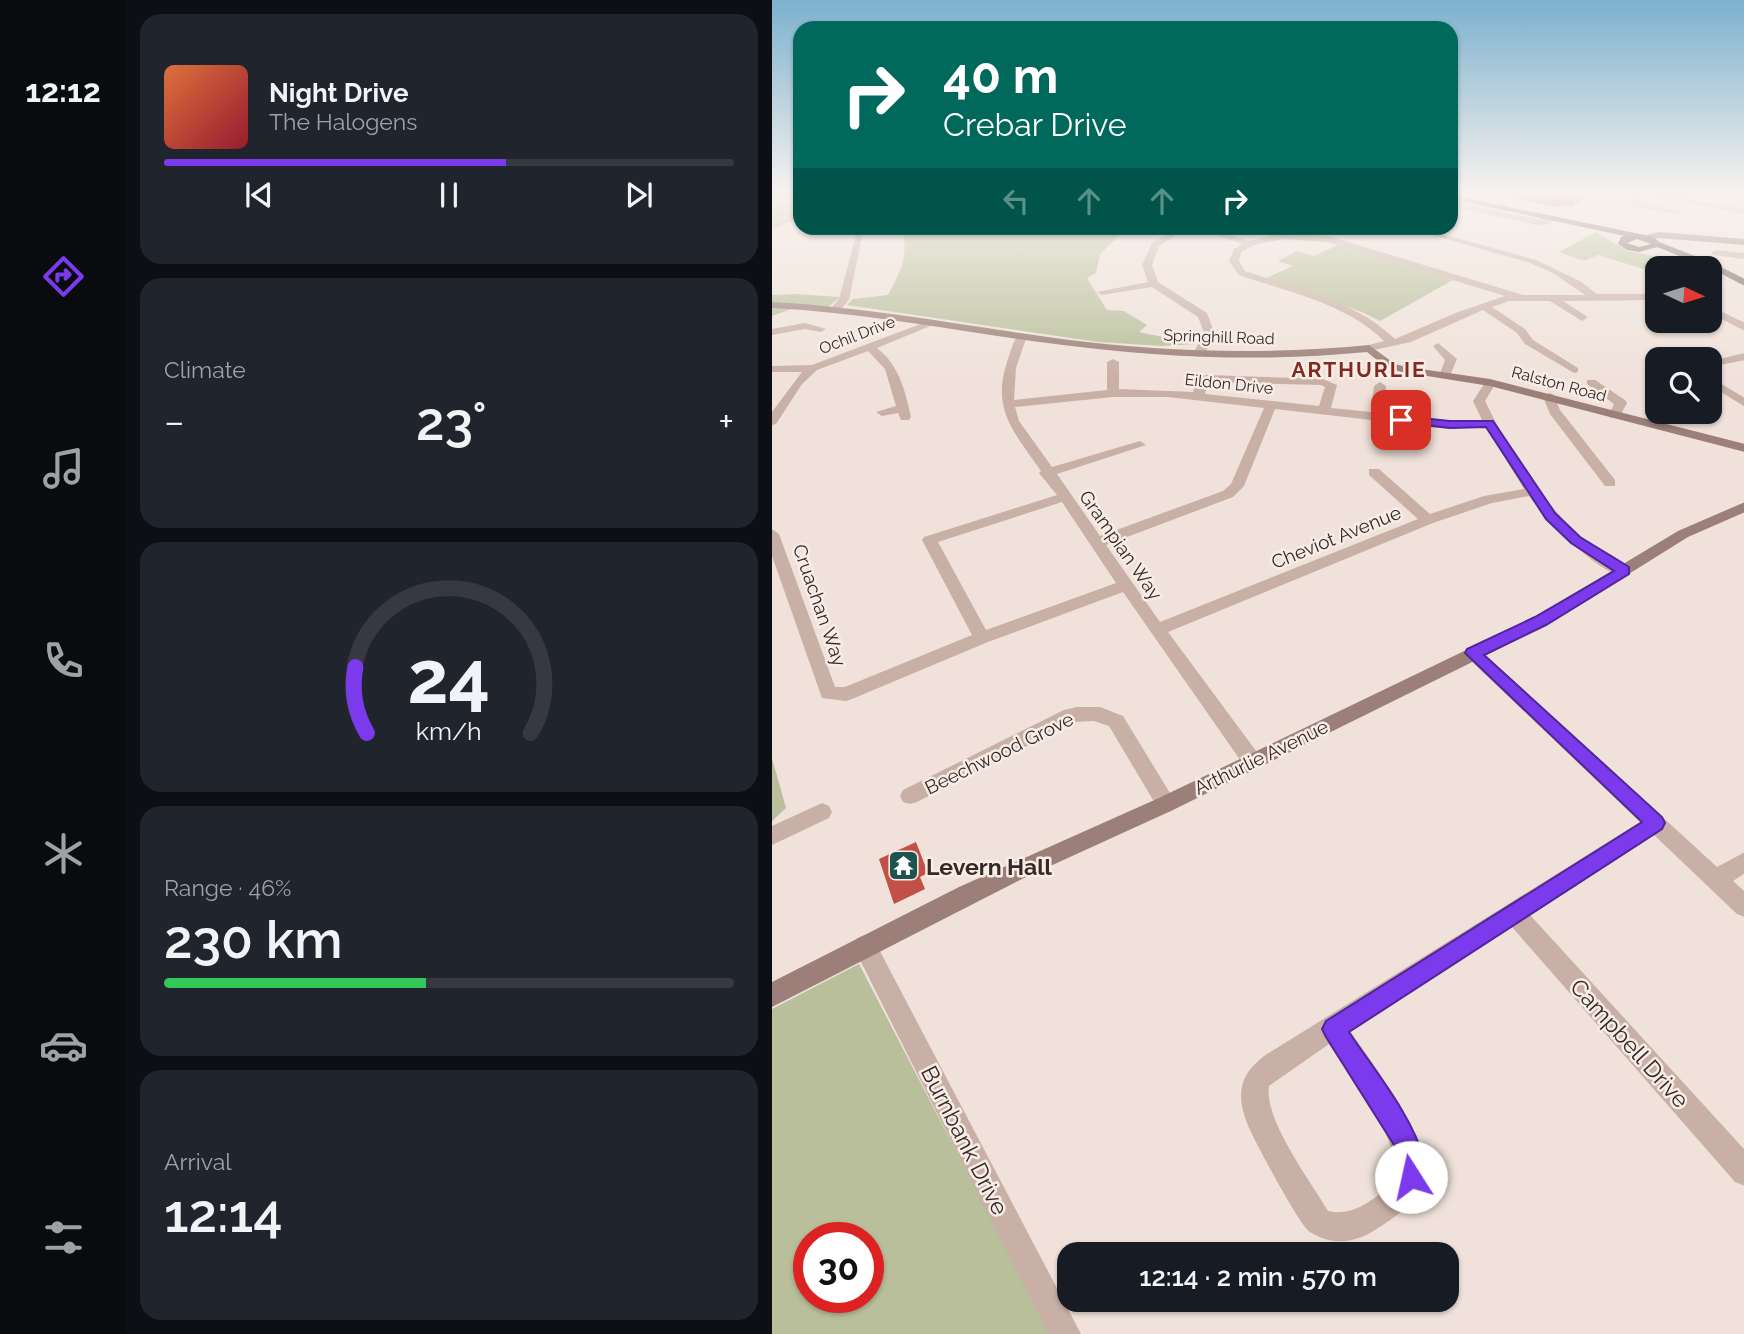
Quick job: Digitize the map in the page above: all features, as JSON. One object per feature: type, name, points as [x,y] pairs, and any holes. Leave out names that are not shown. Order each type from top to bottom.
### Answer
[{"type":"main road","points":[[1684,254],[1744,283]]},
{"type":"main road","points":[[1722,279],[1744,292]]},
{"type":"street","points":[[836,308],[844,300],[854,254]]},
{"type":"street","points":[[1150,254],[1147,265],[1154,284],[1203,315],[1209,332],[1199,354]]},
{"type":"street","points":[[1236,254],[1234,261],[1242,273],[1365,318],[1392,344]]},
{"type":"street","points":[[1378,254],[1519,297]]},
{"type":"street","points":[[1506,254],[1531,261],[1579,282],[1594,297]]},
{"type":"street","points":[[1102,292],[1154,284]]},
{"type":"street","points":[[1550,296],[1582,318]]},
{"type":"street","name":"Springhill Road","points":[[772,305],[836,308],[1022,336],[1199,354],[1289,355],[1392,344],[1429,331],[1484,306],[1519,297],[1645,297]]},
{"type":"street","points":[[1484,306],[1521,331],[1529,342],[1574,370]]},
{"type":"street","points":[[1722,316],[1744,328]]},
{"type":"street","name":"Ochil Drive","points":[[772,421],[798,382],[813,368],[935,322]]},
{"type":"street","points":[[772,332],[805,326],[821,329]]},
{"type":"street","points":[[1007,404],[1008,379],[1022,336]]},
{"type":"street","points":[[868,346],[884,358],[893,371],[904,412],[882,412]]},
{"type":"street","points":[[1438,346],[1451,359],[1445,376]]},
{"type":"street","name":"Ralston Road","points":[[1369,348],[1391,366],[1490,383],[1744,448]]},
{"type":"street","points":[[1722,361],[1744,356]]},
{"type":"street","points":[[1113,362],[1113,393]]},
{"type":"street","points":[[772,369],[813,368]]},
{"type":"street","points":[[1198,396],[1203,379],[1207,378],[1323,382],[1331,385],[1324,410]]},
{"type":"street","points":[[1591,382],[1621,404],[1615,415]]},
{"type":"street","points":[[1490,383],[1478,401],[1489,423],[1551,516],[1575,540],[1624,571]]},
{"type":"street","points":[[1377,417],[1380,386]]},
{"type":"street","points":[[1722,388],[1744,404]]},
{"type":"street","name":"Eildon Drive","points":[[1007,404],[1113,393],[1198,396],[1450,425],[1489,423]]},
{"type":"street","points":[[1549,397],[1554,411],[1610,483]]},
{"type":"street","name":"Grampian Way","points":[[1007,404],[1013,421],[1046,473],[1252,761]]},
{"type":"street","points":[[1096,543],[1228,494],[1236,486],[1271,405]]},
{"type":"street","points":[[1046,473],[1140,445]]},
{"type":"street","points":[[1374,472],[1428,520]]},
{"type":"street","name":"Cheviot Avenue","points":[[1157,631],[1428,520],[1489,499],[1534,491]]},
{"type":"street","points":[[1064,497],[929,540],[982,638],[1126,585]]},
{"type":"street","name":"Arthurlie Avenue","points":[[772,995],[865,946],[1104,829],[1166,804],[1541,621],[1683,534],[1744,506]]},
{"type":"street","name":"Cruachan Way","points":[[772,534],[828,693],[846,694],[982,638]]},
{"type":"street","points":[[1473,653],[1744,906]]},
{"type":"street","name":"Beechwood Grove","points":[[910,796],[1071,715],[1089,712],[1105,715],[1116,721],[1166,804]]},
{"type":"street","points":[[772,836],[822,812]]},
{"type":"street","points":[[1334,1029],[1404,1139],[1412,1162],[1411,1177],[1404,1191],[1369,1218],[1347,1228],[1333,1228],[1318,1221],[1260,1122],[1254,1098],[1257,1079],[1265,1072],[1656,823]]},
{"type":"street","points":[[1716,880],[1744,861]]},
{"type":"street","name":"Campbell Drive","points":[[1515,914],[1744,1172]]},
{"type":"street","name":"Burnbank Drive","points":[[865,946],[1065,1334]]},
{"type":"green space","points":[[904,254],[1100,254],[1096,273],[1087,278],[1107,310],[1124,311],[1147,325],[1139,332],[1195,344],[1162,346],[1098,342],[847,305],[853,299],[888,295]]},
{"type":"green space","points":[[1291,254],[1368,254],[1453,280],[1380,321],[1266,278],[1293,266],[1278,261]]},
{"type":"green space","points":[[1565,254],[1653,256],[1645,256],[1645,270],[1598,255],[1584,261]]},
{"type":"green space","points":[[772,295],[840,297],[826,309],[794,308],[772,316]]},
{"type":"green space","points":[[772,758],[786,808],[772,821]]},
{"type":"green space","points":[[859,964],[1051,1334],[772,1334],[772,1009]]},
{"type":"building","name":"Levern Hall","points":[[916,842],[928,873],[920,877],[925,889],[894,904],[879,859]]},
{"type":"place","name":"Levern Hall","points":[[903,866]]},
{"type":"district","name":"ARTHURLIE","points":[[1359,369]]},
{"type":"route","points":[[1401,420],[1450,425],[1489,423],[1551,516],[1575,540],[1624,571],[1541,621],[1473,653],[1656,823],[1334,1029],[1404,1139],[1412,1162],[1411,1177]]}]
